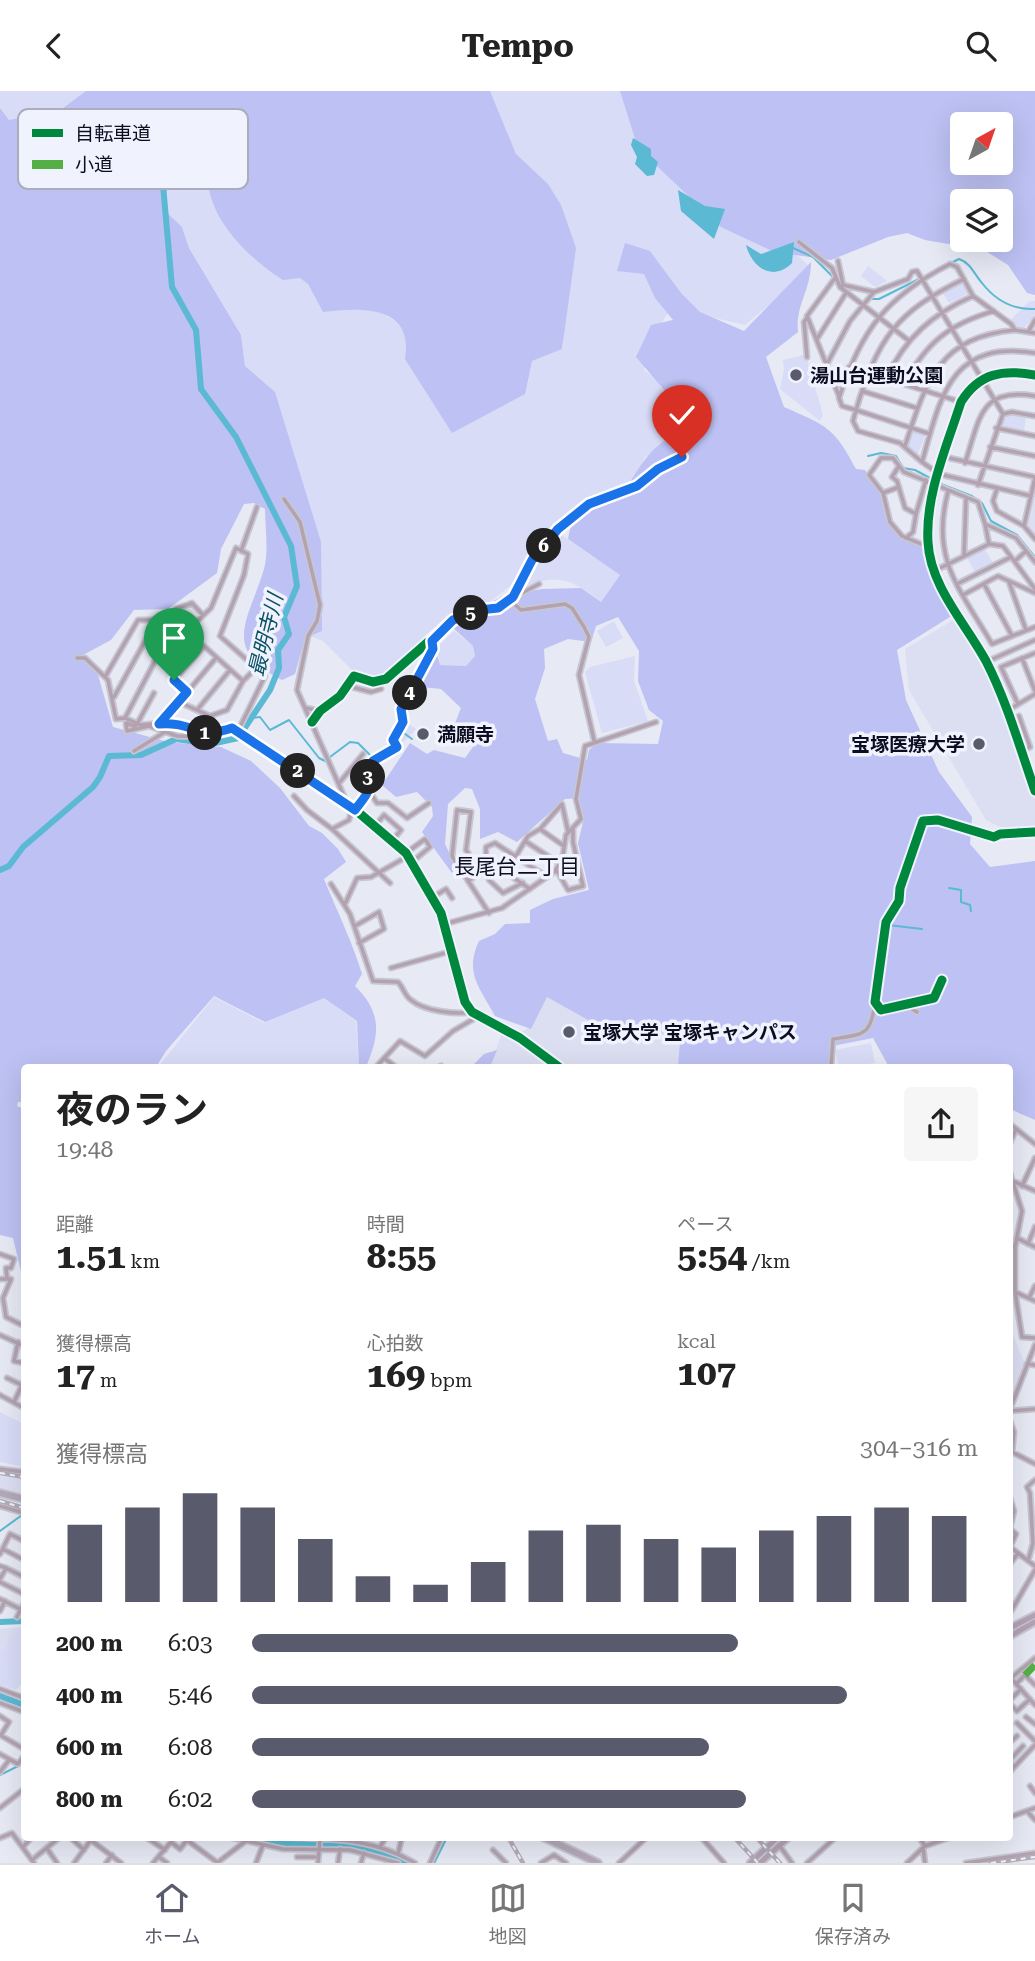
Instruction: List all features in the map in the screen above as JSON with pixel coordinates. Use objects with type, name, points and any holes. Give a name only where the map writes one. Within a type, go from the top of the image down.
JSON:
[{"type":"highway","points":[[0,1493],[21,1498]]},
{"type":"highway","points":[[551,1841],[598,1863]]},
{"type":"main road","points":[[1013,1628],[1034,1618]]},
{"type":"main road","points":[[1013,1634],[1034,1618]]},
{"type":"main road","points":[[750,1863],[776,1841]]},
{"type":"main road","points":[[761,1863],[776,1841]]},
{"type":"street","points":[[799,242],[832,268],[834,278],[846,293],[908,340]]},
{"type":"street","points":[[838,261],[843,285],[874,292]]},
{"type":"street","points":[[839,398],[862,339],[878,317],[894,299],[922,278],[950,264],[957,267],[973,296],[1014,330]]},
{"type":"street","points":[[827,364],[839,338],[874,292],[908,279],[914,271],[922,278],[1003,414]]},
{"type":"street","points":[[807,357],[804,322],[816,300],[834,278]]},
{"type":"street","points":[[964,279],[910,310],[893,328],[867,374],[853,421],[858,431],[905,446],[939,474],[1031,496]]},
{"type":"street","points":[[817,339],[846,293]]},
{"type":"street","points":[[886,379],[908,340],[924,324],[973,296]]},
{"type":"street","points":[[904,384],[930,345],[967,319],[994,311]]},
{"type":"street","points":[[808,317],[842,406],[930,434]]},
{"type":"street","points":[[1028,332],[1035,320]]},
{"type":"street","points":[[905,446],[923,390],[935,369],[961,345],[991,332],[1014,330],[1035,333]]},
{"type":"street","points":[[922,462],[941,396],[953,378],[972,361],[993,352],[1014,350],[1035,353]]},
{"type":"street","points":[[849,367],[961,402]]},
{"type":"street","points":[[1035,375],[1008,372],[983,379],[961,402],[930,507],[928,543],[934,571],[986,662],[1007,711],[1035,791]]},
{"type":"street","points":[[862,391],[917,408]]},
{"type":"street","points":[[965,463],[984,406],[994,398],[1017,393],[1035,396]]},
{"type":"street","points":[[1003,414],[1012,412],[1035,416]]},
{"type":"street","points":[[978,485],[1003,414]]},
{"type":"street","points":[[996,428],[1035,436]]},
{"type":"street","points":[[990,447],[1035,456]]},
{"type":"street","points":[[928,543],[921,544],[906,538],[890,522],[883,493],[869,475],[878,461],[886,456],[893,458],[904,472],[978,502],[989,544]]},
{"type":"street","points":[[312,722],[354,676],[373,682],[386,679],[453,620],[479,610],[498,608],[513,597],[532,560],[558,529],[589,504],[637,486],[658,469],[682,457]]},
{"type":"street","points":[[945,457],[1035,477],[1024,526]]},
{"type":"street","points":[[899,466],[892,477],[899,487],[905,508],[916,514]]},
{"type":"street","points":[[906,538],[913,532],[926,480]]},
{"type":"street","points":[[883,493],[899,487]]},
{"type":"street","points":[[997,489],[993,501],[997,510],[1024,526],[1035,539]]},
{"type":"street","points":[[948,491],[943,513],[946,564],[992,644],[1011,634],[1035,627]]},
{"type":"street","points":[[284,499],[300,522],[320,605],[317,621],[308,636],[308,646],[297,685],[352,807]]},
{"type":"street","points":[[964,556],[966,499]]},
{"type":"street","points":[[241,551],[257,507]]},
{"type":"street","points":[[985,524],[1016,538],[1035,562]]},
{"type":"street","points":[[934,571],[989,544],[1003,546],[1035,591]]},
{"type":"street","points":[[125,718],[155,661],[211,608],[236,548],[248,554],[244,575],[220,636],[265,676],[238,731]]},
{"type":"street","points":[[956,584],[1026,551]]},
{"type":"street","points":[[988,568],[994,578]]},
{"type":"street","points":[[963,595],[998,576],[1035,591]]},
{"type":"street","points":[[1009,581],[1026,630]]},
{"type":"street","points":[[539,584],[520,594],[513,603],[521,610],[565,604],[572,608],[584,627],[589,637],[579,675],[594,741]]},
{"type":"street","points":[[984,584],[1011,634]]},
{"type":"street","points":[[113,699],[148,636],[164,620],[176,609],[192,603],[203,615]]},
{"type":"street","points":[[104,677],[138,620],[164,620]]},
{"type":"street","points":[[986,662],[1035,640]]},
{"type":"street","points":[[332,829],[349,820],[352,807],[369,791],[371,783],[367,772],[373,761],[397,747],[393,740],[403,722],[401,709],[433,649],[432,641]]},
{"type":"street","points":[[187,692],[174,680],[204,646],[243,681]]},
{"type":"street","points":[[1001,667],[1035,653]]},
{"type":"street","points":[[996,657],[1017,706]]},
{"type":"street","points":[[1007,711],[1035,693],[1021,657]]},
{"type":"street","points":[[77,658],[85,658],[104,677],[113,699],[116,719],[125,718],[137,724]]},
{"type":"street","points":[[159,724],[217,658]]},
{"type":"street","points":[[179,702],[210,716],[227,711],[243,681],[256,668]]},
{"type":"street","points":[[197,711],[230,670]]},
{"type":"street","points":[[348,685],[371,692],[381,689]]},
{"type":"street","points":[[137,724],[155,692]]},
{"type":"street","points":[[306,708],[320,711]]},
{"type":"street","points":[[1019,716],[1030,747],[1021,751]]},
{"type":"street","points":[[568,831],[581,819],[576,799],[585,746],[656,722]]},
{"type":"street","points":[[213,734],[177,723],[134,726],[126,723],[127,731],[149,726],[165,732],[209,737],[232,728],[352,807],[407,855],[433,897],[445,924],[465,1002],[472,1012],[520,1038],[555,1064]]},
{"type":"street","points":[[134,751],[165,732]]},
{"type":"street","points":[[339,783],[363,754]]},
{"type":"street","points":[[369,791],[377,803],[388,803],[396,813],[407,818],[429,803]]},
{"type":"street","points":[[294,796],[390,883]]},
{"type":"street","points":[[445,924],[489,913],[513,902],[556,869],[560,864],[568,831],[562,804],[540,829],[525,841],[516,856]]},
{"type":"street","points":[[468,881],[481,872],[466,850],[471,812],[457,810],[452,856],[468,881],[489,913]]},
{"type":"street","points":[[375,826],[384,815],[401,830],[392,841]]},
{"type":"street","points":[[831,1064],[833,1039],[866,1032],[871,1026],[886,922],[899,901],[900,888],[923,821],[938,820],[994,837],[1000,834],[1035,832]]},
{"type":"street","points":[[556,869],[568,890],[583,886],[573,842],[573,828]]},
{"type":"street","points":[[540,829],[564,846]]},
{"type":"street","points":[[345,904],[354,881],[379,872],[407,855],[425,839],[430,847],[412,862]]},
{"type":"street","points":[[525,841],[560,864]]},
{"type":"street","points":[[530,889],[492,863],[484,853],[485,847],[495,843],[547,877]]},
{"type":"street","points":[[492,863],[489,880],[503,893],[523,883]]},
{"type":"street","points":[[331,884],[345,904],[373,981],[398,982],[409,999],[420,1005],[446,1011],[472,1012]]},
{"type":"street","points":[[433,897],[446,889],[452,898]]},
{"type":"street","points":[[354,927],[379,912],[384,929],[359,943]]},
{"type":"street","points":[[391,968],[452,951]]},
{"type":"street","points":[[875,1002],[881,1010],[934,998],[941,989],[942,980]]},
{"type":"street","points":[[903,1004],[917,1012]]},
{"type":"street","points":[[379,1064],[400,1041],[425,1056],[453,1031],[478,1016]]},
{"type":"street","points":[[384,1058],[392,1064]]},
{"type":"street","points":[[1013,1126],[1035,1144]]},
{"type":"street","points":[[1013,1136],[1016,1129]]},
{"type":"street","points":[[1022,1185],[1035,1158]]},
{"type":"street","points":[[1013,1181],[1035,1191]]},
{"type":"street","points":[[1013,1181],[1022,1210],[1013,1270]]},
{"type":"street","points":[[1013,1199],[1018,1199]]},
{"type":"street","points":[[1028,1244],[1035,1227]]},
{"type":"street","points":[[1017,1238],[1035,1247]]},
{"type":"street","points":[[0,1254],[14,1259],[10,1268],[0,1267]]},
{"type":"street","points":[[6,1268],[7,1279]]},
{"type":"street","points":[[0,1279],[11,1279],[11,1284],[1,1298],[6,1317]]},
{"type":"street","points":[[1013,1285],[1022,1337],[1035,1338]]},
{"type":"street","points":[[1029,1298],[1035,1286]]},
{"type":"street","points":[[1015,1292],[1035,1301]]},
{"type":"street","points":[[0,1317],[21,1324]]},
{"type":"street","points":[[0,1335],[21,1344]]},
{"type":"street","points":[[18,1342],[14,1361],[21,1362]]},
{"type":"street","points":[[1013,1402],[1035,1345]]},
{"type":"street","points":[[1027,1364],[1035,1365]]},
{"type":"street","points":[[7,1378],[21,1384]]},
{"type":"street","points":[[14,1402],[21,1390]]},
{"type":"street","points":[[0,1395],[21,1406]]},
{"type":"street","points":[[1013,1410],[1035,1409]]},
{"type":"street","points":[[1013,1453],[1035,1464]]},
{"type":"street","points":[[0,1469],[21,1472]]},
{"type":"street","points":[[1028,1561],[1033,1543],[1030,1493],[1027,1487],[1035,1480]]},
{"type":"street","points":[[0,1506],[21,1512]]},
{"type":"street","points":[[0,1555],[10,1534],[21,1540]]},
{"type":"street","points":[[2,1549],[21,1558]]},
{"type":"street","points":[[1013,1549],[1035,1568],[1013,1608]]},
{"type":"street","points":[[1013,1560],[1018,1553]]},
{"type":"street","points":[[0,1566],[21,1576]]},
{"type":"street","points":[[6,1568],[0,1581],[21,1592]]},
{"type":"street","points":[[0,1599],[21,1609]]},
{"type":"street","points":[[0,1611],[5,1601]]},
{"type":"street","points":[[17,1617],[21,1612]]},
{"type":"street","points":[[1013,1676],[1035,1658]]},
{"type":"street","points":[[1016,1684],[1025,1675],[1035,1685]]},
{"type":"street","points":[[1013,1681],[1035,1705]]},
{"type":"street","points":[[0,1689],[21,1697]]},
{"type":"street","points":[[1013,1698],[1021,1689]]},
{"type":"street","points":[[1013,1706],[1017,1711],[1030,1699]]},
{"type":"street","points":[[0,1703],[21,1711]]},
{"type":"street","points":[[0,1717],[9,1722],[0,1735],[21,1747]]},
{"type":"street","points":[[1027,1717],[1035,1724]]},
{"type":"street","points":[[1014,1767],[1035,1743],[1017,1723]]},
{"type":"street","points":[[1013,1739],[1017,1736]]},
{"type":"street","points":[[1013,1758],[1023,1746]]},
{"type":"street","points":[[0,1754],[18,1764],[21,1760]]},
{"type":"street","points":[[0,1772],[9,1760]]},
{"type":"street","points":[[1030,1786],[1035,1793]]},
{"type":"street","points":[[0,1808],[21,1791]]},
{"type":"street","points":[[1013,1816],[1035,1808]]},
{"type":"street","points":[[1027,1811],[1035,1820]]},
{"type":"street","points":[[1,1836],[13,1831],[33,1862],[56,1841]]},
{"type":"street","points":[[23,1847],[28,1841]]},
{"type":"street","points":[[74,1841],[85,1850]]},
{"type":"street","points":[[74,1863],[91,1841]]},
{"type":"street","points":[[94,1841],[121,1863]]},
{"type":"street","points":[[152,1841],[165,1850]]},
{"type":"street","points":[[153,1863],[171,1842],[180,1849],[186,1841]]},
{"type":"street","points":[[188,1841],[217,1863],[248,1841]]},
{"type":"street","points":[[252,1841],[263,1845],[339,1849],[398,1863]]},
{"type":"street","points":[[318,1863],[320,1841]]},
{"type":"street","points":[[338,1841],[338,1863]]},
{"type":"street","points":[[363,1841],[415,1863]]},
{"type":"street","points":[[380,1847],[384,1841]]},
{"type":"street","points":[[398,1854],[401,1841]]},
{"type":"street","points":[[430,1863],[440,1841]]},
{"type":"street","points":[[619,1863],[643,1841]]},
{"type":"street","points":[[705,1841],[724,1863]]},
{"type":"street","points":[[778,1841],[792,1863]]},
{"type":"street","points":[[807,1863],[832,1841]]},
{"type":"street","points":[[921,1841],[925,1863]]},
{"type":"street","points":[[907,1863],[924,1847],[940,1841]]},
{"type":"street","points":[[256,1863],[263,1845]]},
{"type":"street","points":[[296,1863],[297,1848]]},
{"type":"street","points":[[48,1850],[57,1863]]},
{"type":"street","points":[[493,1850],[506,1863]]},
{"type":"street","points":[[361,1863],[364,1853]]},
{"type":"street","points":[[966,1863],[1035,1853]]},
{"type":"street","points":[[106,1863],[111,1855]]},
{"type":"street","points":[[541,1863],[552,1855],[564,1861]]},
{"type":"street","points":[[159,1857],[167,1863]]},
{"type":"street","points":[[297,1857],[315,1857]]},
{"type":"shaded area","points":[[0,91],[86,91],[63,108],[18,109],[18,118],[8,120],[0,108]]},
{"type":"shaded area","points":[[86,91],[490,91],[516,154],[548,184],[561,205],[576,248],[562,349],[532,361],[525,394],[452,433],[405,359],[406,341],[401,328],[393,319],[368,310],[323,312],[308,284],[300,278],[283,280],[246,251],[225,225],[217,212],[209,189],[248,189],[248,109],[58,109]]},
{"type":"shaded area","points":[[490,91],[621,91],[809,266],[796,282],[745,325],[702,315],[679,297],[656,331],[644,370],[677,395],[690,425],[645,457],[632,480],[587,498],[559,526],[509,587],[488,603],[444,623],[380,678],[358,676],[323,641],[311,636],[275,392],[245,366],[241,335],[189,248],[182,227],[163,209],[165,198],[168,189],[217,189],[308,284],[323,312],[372,311],[393,319],[408,339],[532,361],[563,348],[564,319],[548,184],[516,154]]},
{"type":"shaded area","points":[[620,91],[1035,91],[1035,295],[1027,293],[1008,265],[987,252],[1013,252],[1013,189],[950,189],[950,244],[925,240],[907,233],[888,237],[831,260],[774,252],[721,227],[638,148]]},
{"type":"shaded area","points":[[0,108],[9,120],[18,118],[18,189],[168,189],[163,209],[182,227],[189,248],[241,335],[245,366],[275,392],[321,542],[322,631],[305,638],[295,674],[282,680],[251,657],[245,645],[247,618],[264,569],[266,555],[265,509],[254,503],[244,504],[221,549],[217,573],[168,609],[134,610],[111,640],[83,655],[98,675],[113,727],[168,742],[221,747],[251,761],[280,788],[309,826],[322,833],[338,849],[346,862],[324,879],[362,974],[355,986],[370,1005],[376,1024],[374,1044],[367,1064],[359,1064],[357,1021],[324,998],[265,1022],[214,996],[158,1064],[21,1064],[21,1102],[18,1102],[17,1106],[21,1108],[21,1271],[13,1238],[0,1235]]},
{"type":"shaded area","points":[[633,138],[651,149],[651,156],[658,162],[654,175],[647,176],[635,164],[637,157],[631,145]]},
{"type":"shaded area","points":[[678,190],[705,206],[725,209],[714,239],[681,211]]},
{"type":"shaded area","points":[[794,242],[792,263],[785,269],[771,272],[758,266],[746,245],[761,254]]},
{"type":"shaded area","points":[[625,243],[650,251],[681,293],[700,312],[744,331],[811,262],[809,281],[799,314],[798,332],[766,357],[784,407],[828,429],[842,444],[856,469],[865,470],[881,491],[888,516],[901,536],[926,548],[936,582],[953,615],[897,650],[906,700],[939,772],[972,817],[970,844],[990,867],[1035,861],[1035,1120],[1013,1110],[1013,1064],[887,1064],[873,1038],[833,1046],[833,1064],[678,1064],[680,1042],[651,1027],[624,1040],[547,997],[531,1029],[495,1016],[479,988],[474,971],[473,962],[479,941],[495,934],[505,924],[530,923],[530,910],[553,899],[589,890],[578,843],[584,818],[579,798],[565,799],[517,842],[498,832],[480,839],[480,809],[472,789],[465,788],[448,804],[445,844],[456,867],[452,873],[422,832],[433,816],[432,807],[417,792],[396,797],[382,785],[410,743],[427,754],[434,750],[465,758],[473,747],[452,731],[461,708],[441,689],[422,687],[411,702],[406,720],[403,713],[436,651],[440,665],[466,666],[475,656],[473,646],[452,627],[502,596],[542,589],[581,588],[601,602],[620,575],[568,539],[575,517],[595,498],[627,487],[659,445],[688,428],[666,392],[636,357],[651,325],[673,320],[655,298],[644,274],[617,271]],"holes":[[[618,617],[639,651],[638,681],[649,710],[663,721],[658,744],[597,743],[589,750],[587,760],[563,753],[557,739],[548,741],[535,699],[545,668],[544,649],[568,639],[591,642],[596,626]]]},
{"type":"shaded area","points":[[868,266],[887,281],[875,287],[861,276]]},
{"type":"shaded area","points":[[962,278],[969,293],[949,303],[940,289]]},
{"type":"shaded area","points":[[1030,301],[1035,301],[1035,315],[1024,328],[1016,326],[1011,319]]},
{"type":"shaded area","name":"湯山台運動公園","points":[[803,355],[807,359],[823,415],[820,421],[780,389],[783,360]]},
{"type":"shaded area","points":[[1005,416],[1026,416],[1024,432],[999,426]]},
{"type":"shaded area","points":[[912,429],[926,434],[917,456],[906,447]]},
{"type":"shaded area","points":[[1035,491],[1035,536],[1027,526]]},
{"type":"shaded area","points":[[556,531],[620,575],[601,602],[566,581],[547,580],[524,587],[534,562]]},
{"type":"shaded area","points":[[984,548],[993,563],[975,572],[966,556]]},
{"type":"shaded area","name":"宝塚医療大学","points":[[955,619],[991,680],[1035,800],[1035,829],[1000,827],[986,820],[909,690],[905,649]]},
{"type":"shaded area","points":[[614,621],[623,638],[606,647],[597,631]]},
{"type":"shaded area","points":[[454,631],[473,646],[475,656],[466,666],[439,665],[438,646]]},
{"type":"shaded area","points":[[635,656],[634,681],[648,721],[602,733],[585,672],[590,667]]},
{"type":"shaded area","points":[[409,724],[416,729],[400,746],[394,740],[402,727]]},
{"type":"shaded area","name":"宝塚大学 宝塚キャンパス","points":[[544,994],[652,1026],[683,1042],[680,1064],[561,1064],[518,1033],[527,1029]]},
{"type":"shaded area","points":[[322,996],[356,1021],[359,1064],[160,1064],[214,997],[264,1023]]},
{"type":"shaded area","points":[[503,1031],[547,1061],[546,1064],[490,1064]]},
{"type":"shaded area","points":[[871,1043],[875,1063],[838,1064],[835,1050]]},
{"type":"shaded area","points":[[497,1050],[491,1064],[474,1064],[484,1054]]},
{"type":"shaded area","points":[[1013,1335],[1025,1364],[1013,1394]]},
{"type":"shaded area","points":[[0,1412],[21,1422],[21,1466],[0,1462]]},
{"type":"shaded area","points":[[0,1476],[21,1479],[21,1492],[0,1489]]},
{"type":"shaded area","points":[[21,1627],[21,1684],[16,1690],[0,1685],[0,1629]]},
{"type":"shaded area","points":[[21,1632],[21,1683],[16,1689],[0,1684],[0,1657],[12,1634]]},
{"type":"waterway","name":"最明寺川","points":[[0,870],[9,866],[23,847],[93,787],[109,756],[141,755],[176,739],[211,744],[238,738],[270,690],[279,668],[278,650],[289,634],[284,617],[297,586],[291,546],[236,437],[201,389],[196,330],[172,287],[163,189]]},
{"type":"waterway","points":[[793,248],[813,257],[833,277]]},
{"type":"waterway","points":[[868,292],[872,299],[879,299],[959,259],[969,266],[987,289],[999,299],[1019,308],[1035,309]]},
{"type":"waterway","points":[[841,286],[856,290]]},
{"type":"waterway","points":[[868,456],[881,453],[896,456],[903,468],[915,470],[972,496],[982,503],[991,521],[1017,535],[1035,557]]},
{"type":"waterway","points":[[392,748],[389,740],[401,721],[399,710],[404,700]]},
{"type":"waterway","points":[[251,718],[260,717],[270,730],[289,720],[319,758],[325,761]]},
{"type":"waterway","points":[[401,731],[412,739]]},
{"type":"waterway","points":[[330,757],[350,742],[358,743],[371,756],[381,755]]},
{"type":"waterway","points":[[949,888],[961,890],[961,902],[970,905],[971,911]]},
{"type":"waterway","points":[[888,925],[922,929]]},
{"type":"waterway","points":[[0,1531],[21,1516]]},
{"type":"waterway","points":[[0,1622],[21,1621]]},
{"type":"waterway","name":"最明寺川","points":[[0,1696],[21,1704]]},
{"type":"waterway","points":[[0,1775],[21,1764]]},
{"type":"waterway","name":"最明寺川","points":[[275,1841],[360,1847],[406,1863]]},
{"type":"waterway","points":[[432,1863],[443,1841]]},
{"type":"railway","points":[[0,1473],[21,1476]]},
{"type":"railway","points":[[0,1501],[21,1507]]},
{"type":"railway","points":[[510,1841],[523,1863]]},
{"type":"railway","points":[[738,1841],[758,1863]]},
{"type":"railway","points":[[760,1841],[780,1863]]},
{"type":"railway","points":[[991,1863],[1035,1857]]},
{"type":"marked path","points":[[1025,1675],[1035,1665]]},
{"type":"cycle path","points":[[1035,375],[993,375],[968,392],[961,402],[938,471],[928,524],[930,558],[935,574],[994,677],[1035,791]]},
{"type":"cycle path","points":[[312,722],[320,711],[340,696],[354,676],[373,682],[386,679],[453,620],[479,610],[498,608],[513,598],[532,560],[558,529],[589,504],[637,486],[658,469],[682,457]]},
{"type":"cycle path","points":[[159,724],[180,725],[211,732],[232,728],[352,807],[406,853],[441,913],[465,1002],[472,1012],[520,1038],[555,1064]]},
{"type":"cycle path","points":[[942,980],[934,998],[881,1010],[875,1002],[886,922],[899,901],[900,888],[923,821],[938,820],[994,837],[1000,834],[1035,832]]},
{"type":"place","name":"湯山台運動公園","points":[[796,375]]},
{"type":"place","name":"満願寺","points":[[423,734]]},
{"type":"place","name":"宝塚医療大学","points":[[979,744]]},
{"type":"place","name":"宝塚大学 宝塚キャンパス","points":[[569,1032]]},
{"type":"district","name":"長尾台二丁目","points":[[517,867]]},
{"type":"route","points":[[174,680],[187,692],[159,724],[177,723],[207,734],[232,728],[355,810],[371,786],[366,774],[373,761],[397,747],[393,740],[403,722],[401,709],[433,649],[432,641],[446,625],[479,610],[492,610],[505,604],[519,591],[532,560],[558,529],[589,504],[603,496],[637,486],[658,469],[682,457]]}]
